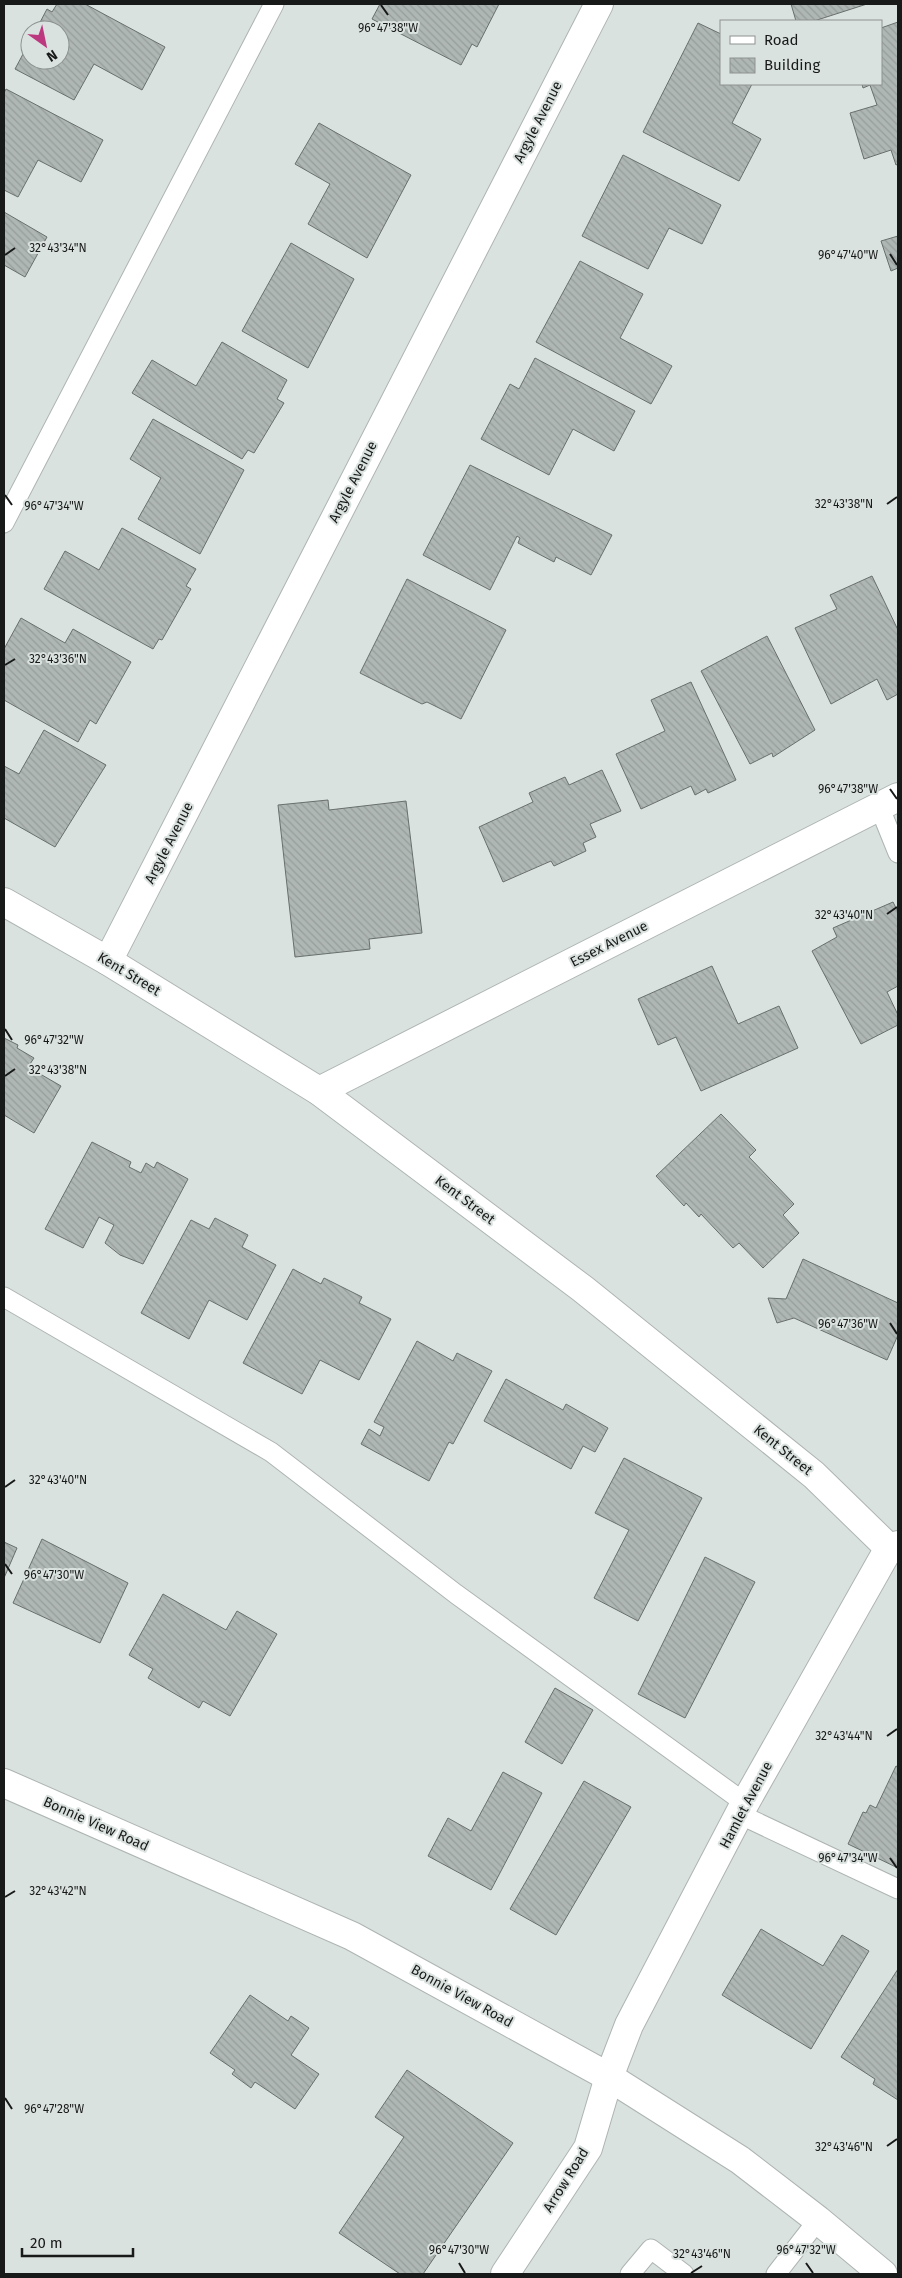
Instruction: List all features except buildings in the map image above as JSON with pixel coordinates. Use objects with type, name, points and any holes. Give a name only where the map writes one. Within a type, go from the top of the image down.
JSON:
[{"type":"street","name":"Argyle Avenue","points":[[108,961],[599,4]]},
{"type":"street","name":"Essex Avenue","points":[[319,1091],[889,801]]},
{"type":"street","name":"Kent Street","points":[[4,902],[108,961],[319,1091],[583,1289],[814,1476],[894,1546]]},
{"type":"street","name":"Hamlet Avenue","points":[[609,2077],[629,2025],[743,1809],[894,1546]]},
{"type":"street","name":"Bonnie View Road","points":[[4,1783],[352,1936],[609,2077],[740,2160],[818,2220],[869,2270]]},
{"type":"street","name":"Arrow Road","points":[[504,2274],[588,2148],[609,2077]]},
{"type":"lane","points":[[4,524],[274,4]]},
{"type":"lane","points":[[889,801],[898,853]]},
{"type":"lane","points":[[4,1297],[270,1452],[743,1809],[898,1890]]},
{"type":"lane","points":[[776,2274],[818,2220]]},
{"type":"lane","points":[[630,2274],[651,2249],[684,2274]]}]
